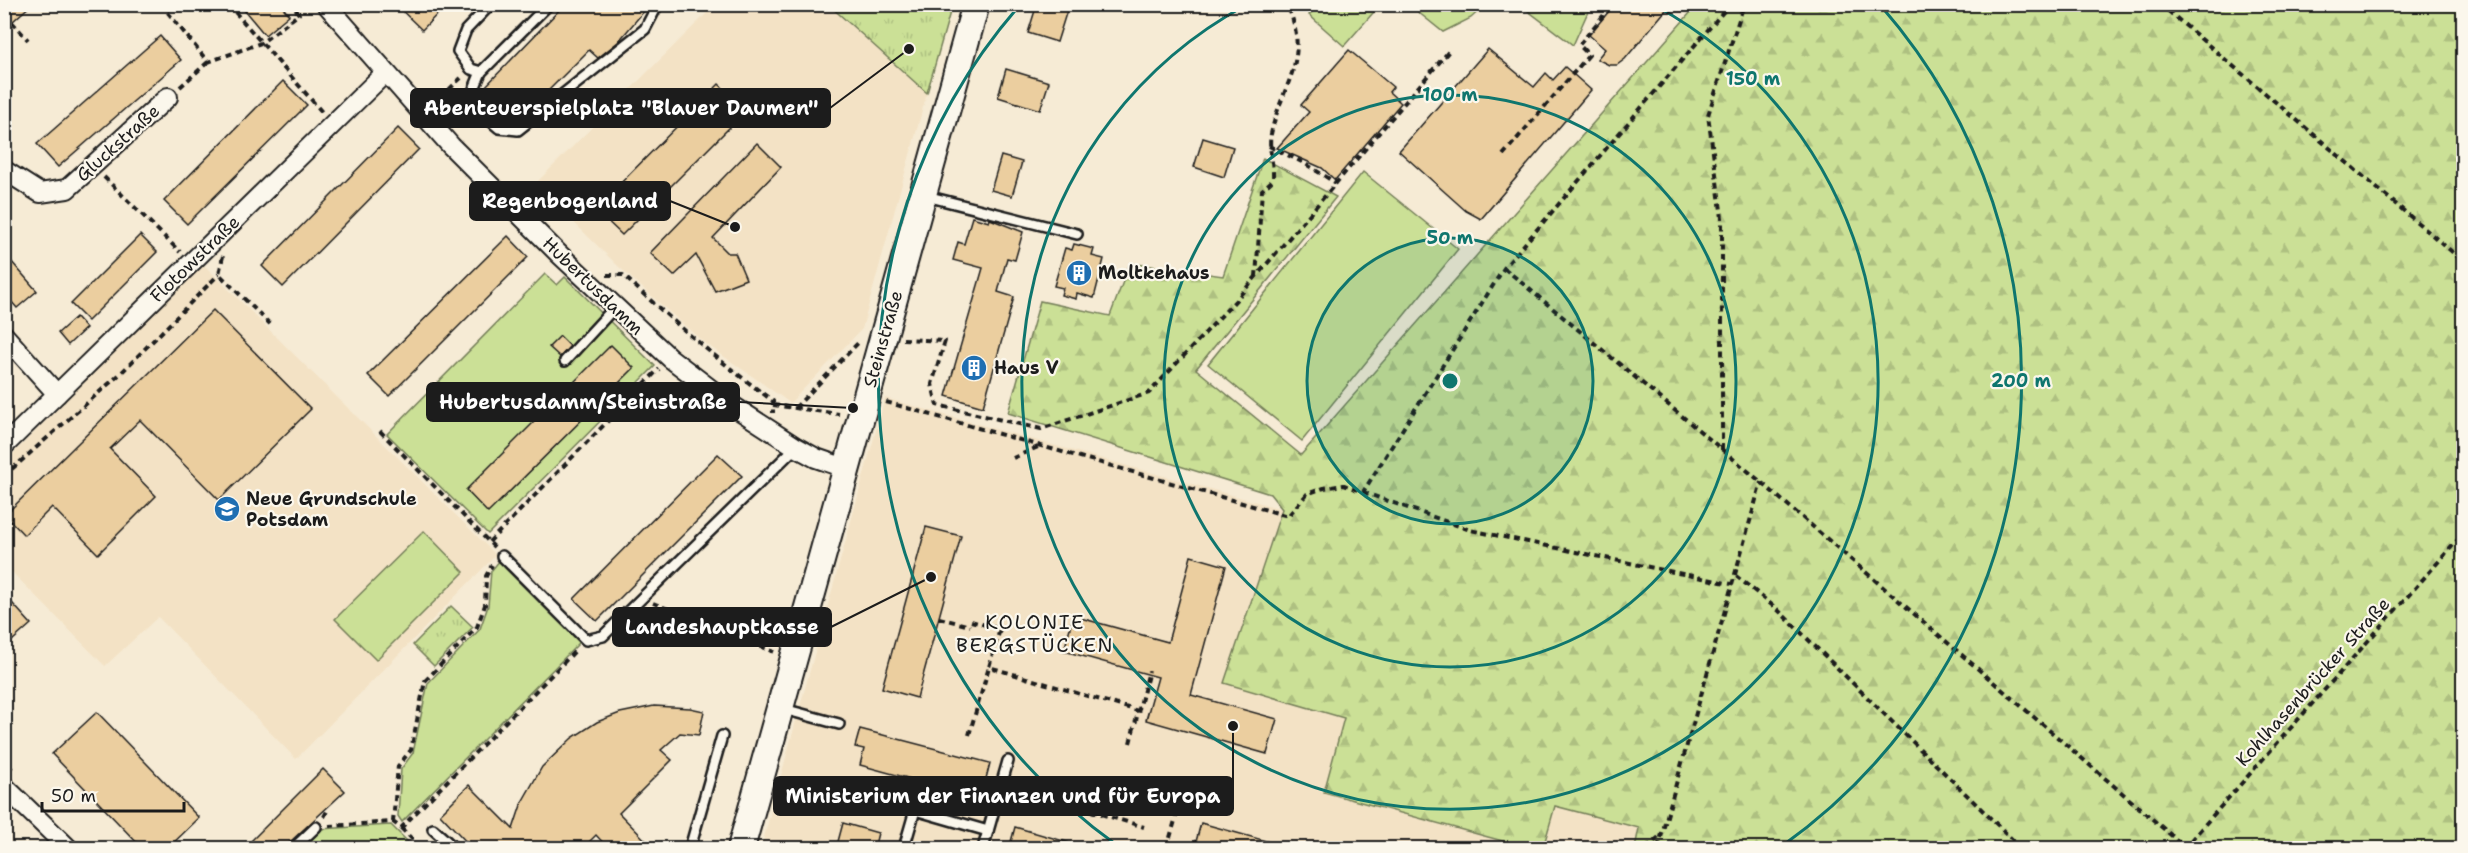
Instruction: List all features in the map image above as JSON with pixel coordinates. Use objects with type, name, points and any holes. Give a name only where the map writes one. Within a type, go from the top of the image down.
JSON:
[{"type":"street","name":"Hubertusdamm","points":[[326,4],[385,73],[428,109],[459,154],[615,308],[670,358],[730,404],[796,447],[816,458],[848,469]]},
{"type":"street","name":"Steinstraße","points":[[741,849],[780,708],[778,653],[848,469],[976,4]]},
{"type":"street","name":"Flotowstraße","points":[[4,446],[385,73]]},
{"type":"street","name":"Gluckstraße","points":[[4,170],[40,194],[67,189],[168,97]]},
{"type":"street","points":[[4,335],[57,394]]},
{"type":"street","points":[[4,786],[68,849]]},
{"type":"lane","points":[[481,72],[471,69],[458,51],[466,30],[491,4]]},
{"type":"lane","points":[[549,4],[481,72],[474,89],[478,110],[500,128],[518,130],[645,29],[658,4]]},
{"type":"lane","points":[[924,195],[1077,234]]},
{"type":"lane","points":[[565,361],[615,308]]},
{"type":"lane","points":[[502,556],[586,640],[603,636],[796,447]]},
{"type":"lane","points":[[780,708],[839,724]]},
{"type":"lane","points":[[690,849],[722,736]]},
{"type":"lane","points":[[983,849],[1008,761]]},
{"type":"lane","points":[[904,849],[915,810],[988,831]]},
{"type":"lane","points":[[294,849],[316,827]]},
{"type":"lane","points":[[434,829],[454,849]]},
{"type":"path","points":[[54,4],[60,12]]},
{"type":"path","points":[[161,4],[208,62]]},
{"type":"path","points":[[228,4],[333,124]]},
{"type":"path","points":[[168,97],[208,62],[261,43],[299,14],[292,4]]},
{"type":"path","points":[[1256,277],[1263,190],[1273,180],[1274,164],[1269,146],[1271,132],[1295,67],[1298,50],[1297,34],[1287,4]]},
{"type":"path","points":[[1503,155],[1544,103],[1589,55],[1579,45],[1612,4]]},
{"type":"path","points":[[1363,492],[1504,268],[1730,4]]},
{"type":"path","points":[[1722,450],[1722,218],[1708,115],[1744,4]]},
{"type":"path","points":[[2160,4],[2463,262]]},
{"type":"path","points":[[12,22],[28,40]]},
{"type":"path","points":[[897,339],[945,341],[932,384],[937,405],[1041,429],[1149,393],[1256,277],[1449,51]]},
{"type":"path","points":[[428,109],[471,69]]},
{"type":"path","points":[[427,95],[428,109]]},
{"type":"path","points":[[428,109],[442,112]]},
{"type":"path","points":[[1269,146],[1304,163],[1336,183]]},
{"type":"path","points":[[93,166],[191,263]]},
{"type":"path","points":[[4,476],[120,374],[219,274],[225,247],[216,238]]},
{"type":"path","points":[[1504,268],[1761,482],[2185,848]]},
{"type":"path","points":[[219,274],[271,325]]},
{"type":"path","points":[[601,275],[623,275],[667,317],[726,367],[773,400],[773,418]]},
{"type":"path","points":[[795,408],[866,334]]},
{"type":"path","points":[[380,432],[489,542],[670,358]]},
{"type":"path","points":[[882,401],[1288,516],[1307,494],[1324,488],[1344,485],[1470,530],[1731,584]]},
{"type":"path","points":[[773,405],[849,415]]},
{"type":"path","points":[[1013,458],[1039,447]]},
{"type":"path","points":[[1658,849],[1761,482]]},
{"type":"path","name":"Kohlhasenbrücker Straße","points":[[2185,848],[2463,533]]},
{"type":"path","points":[[393,822],[398,766],[411,750],[425,681],[477,627],[485,605],[488,569],[502,556]]},
{"type":"path","points":[[1736,576],[1777,609],[2021,849]]},
{"type":"path","points":[[642,598],[778,653]]},
{"type":"path","points":[[939,618],[1000,629],[969,735]]},
{"type":"path","points":[[401,828],[586,640]]},
{"type":"path","points":[[989,668],[1138,711]]},
{"type":"path","points":[[1130,743],[1149,671]]},
{"type":"path","points":[[823,783],[915,810]]},
{"type":"path","points":[[1167,849],[1181,800]]},
{"type":"path","points":[[1091,811],[1144,826]]},
{"type":"path","points":[[316,827],[393,822],[421,849]]},
{"type":"path","points":[[1646,849],[1658,839],[1663,828]]},
{"type":"shaded area","points":[[715,5],[829,5],[927,93],[862,329],[790,403],[702,341],[618,266],[535,184]]},
{"type":"shaded area","name":"Neue Grundschule Potsdam","points":[[202,263],[496,555],[296,759],[158,617],[105,666],[5,565],[4,463]]},
{"type":"shaded area","points":[[885,398],[1282,509],[1224,683],[1344,718],[1324,793],[1528,848],[761,848]]},
{"type":"shaded area","points":[[1555,806],[1639,828],[1635,848],[1543,848]]},
{"type":"green space","points":[[1419,4],[1485,5],[1471,18],[1443,32],[1418,12]]},
{"type":"green space","points":[[1698,4],[2463,5],[2463,848],[1635,848],[1639,828],[1555,806],[1543,848],[1528,848],[1324,792],[1344,718],[1224,683],[1282,509],[1270,494],[1008,413],[1040,301],[1110,316],[1130,263],[1223,276],[1263,158],[1336,197],[1196,369],[1301,455]]},
{"type":"green space","points":[[829,5],[952,5],[927,93]]},
{"type":"green space","points":[[1318,5],[1380,5],[1344,46],[1309,15]]},
{"type":"green space","points":[[1531,5],[1591,5],[1573,45],[1527,10]]},
{"type":"green space","points":[[1363,172],[1458,249],[1302,441],[1208,364]]},
{"type":"green space","points":[[545,274],[557,285],[565,277],[655,366],[488,534],[387,434]]},
{"type":"green space","points":[[424,531],[464,572],[376,660],[335,619]]},
{"type":"green space","points":[[500,560],[581,641],[402,822],[398,816],[401,769],[413,753],[428,683],[480,629],[488,606],[491,571]]},
{"type":"green space","points":[[451,606],[473,627],[434,666],[413,645]]},
{"type":"green space","points":[[391,825],[414,848],[313,848],[309,844],[319,829]]},
{"type":"building","points":[[4,4],[32,4],[4,29]]},
{"type":"building","points":[[239,4],[280,4],[289,15],[265,35]]},
{"type":"building","points":[[395,4],[447,4],[422,30]]},
{"type":"building","points":[[565,4],[650,4],[618,42],[598,58],[589,50],[518,121],[484,88]]},
{"type":"building","points":[[1037,4],[1069,4],[1057,42],[1028,33]]},
{"type":"building","points":[[1615,4],[1671,4],[1625,59],[1617,65],[1609,65],[1597,59],[1605,49],[1589,35]]},
{"type":"building","points":[[160,36],[181,60],[58,167],[37,144]]},
{"type":"building","points":[[1488,49],[1534,87],[1546,73],[1553,80],[1565,67],[1591,90],[1481,219],[1466,211],[1399,151]]},
{"type":"building","points":[[1349,50],[1393,87],[1389,92],[1401,103],[1335,180],[1322,168],[1277,148],[1309,112],[1301,105]]},
{"type":"building","points":[[1006,69],[1049,82],[1040,110],[998,97]]},
{"type":"building","points":[[283,81],[307,105],[187,224],[164,201]]},
{"type":"building","points":[[719,84],[746,111],[622,235],[595,209]]},
{"type":"building","points":[[398,128],[419,149],[283,287],[262,266]]},
{"type":"building","points":[[1203,138],[1233,147],[1224,177],[1194,167]]},
{"type":"building","points":[[757,143],[781,167],[713,238],[728,253],[735,253],[746,279],[715,291],[696,255],[674,276],[650,253]]},
{"type":"building","points":[[1001,156],[1022,162],[1012,196],[991,190]]},
{"type":"building","name":"Haus V","points":[[972,217],[989,222],[990,219],[1023,232],[1015,260],[1007,258],[998,292],[1014,297],[983,407],[946,396],[983,268],[953,260],[958,242],[964,244]]},
{"type":"building","points":[[140,235],[157,252],[88,321],[71,304]]},
{"type":"building","points":[[508,236],[528,257],[389,396],[368,375]]},
{"type":"building","name":"Moltkehaus","points":[[1074,244],[1094,249],[1092,256],[1104,259],[1094,298],[1077,293],[1076,299],[1061,295],[1063,288],[1054,286],[1065,248],[1072,250]]},
{"type":"building","points":[[4,253],[37,291],[17,308],[4,293]]},
{"type":"building","points":[[213,310],[311,409],[219,500],[140,420],[110,449],[156,496],[98,554],[52,507],[24,535],[5,515]]},
{"type":"building","points":[[76,317],[86,328],[68,345],[58,333]]},
{"type":"building","points":[[560,336],[570,346],[560,357],[549,347]]},
{"type":"building","points":[[611,345],[634,368],[488,513],[466,490]]},
{"type":"building","points":[[718,454],[742,476],[597,621],[574,599]]},
{"type":"building","points":[[926,527],[961,536],[917,698],[882,688]]},
{"type":"building","points":[[1191,556],[1226,566],[1191,695],[1277,719],[1267,754],[1146,720],[1158,677],[1064,651],[1073,616],[1168,642]]},
{"type":"building","points":[[4,594],[31,624],[4,648]]},
{"type":"building","points":[[654,706],[704,711],[699,735],[680,733],[661,750],[672,760],[619,813],[654,849],[609,849],[596,835],[582,849],[473,849],[440,814],[469,785],[513,829],[522,802],[542,767],[572,738],[597,722],[620,713]]},
{"type":"building","points":[[97,712],[199,818],[167,849],[143,849],[52,754]]},
{"type":"building","points":[[860,729],[990,763],[981,798],[860,765],[864,749],[855,747]]},
{"type":"building","points":[[323,769],[345,791],[289,843],[287,849],[243,849]]},
{"type":"building","points":[[843,823],[878,833],[874,849],[836,849]]},
{"type":"building","points":[[1201,823],[1277,844],[1277,849],[1194,849]]},
{"type":"building","points":[[1015,827],[1074,844],[1074,849],[1009,849]]},
{"type":"place","name":"Abenteuerspielplatz \"Blauer Daumen\"","points":[[909,49]]},
{"type":"place","name":"Regenbogenland","points":[[735,227]]},
{"type":"place","name":"Moltkehaus","points":[[1079,273]]},
{"type":"place","name":"Haus V","points":[[974,368]]},
{"type":"place","name":"Hubertusdamm/Steinstraße","points":[[853,408]]},
{"type":"place","name":"Neue Grundschule Potsdam","points":[[227,509]]},
{"type":"place","name":"Landeshauptkasse","points":[[931,577]]},
{"type":"place","name":"Ministerium der Finanzen und für Europa","points":[[1233,726]]},
{"type":"district","name":"KOLONIE BERGSTÜCKEN","points":[[1035,634]]}]
